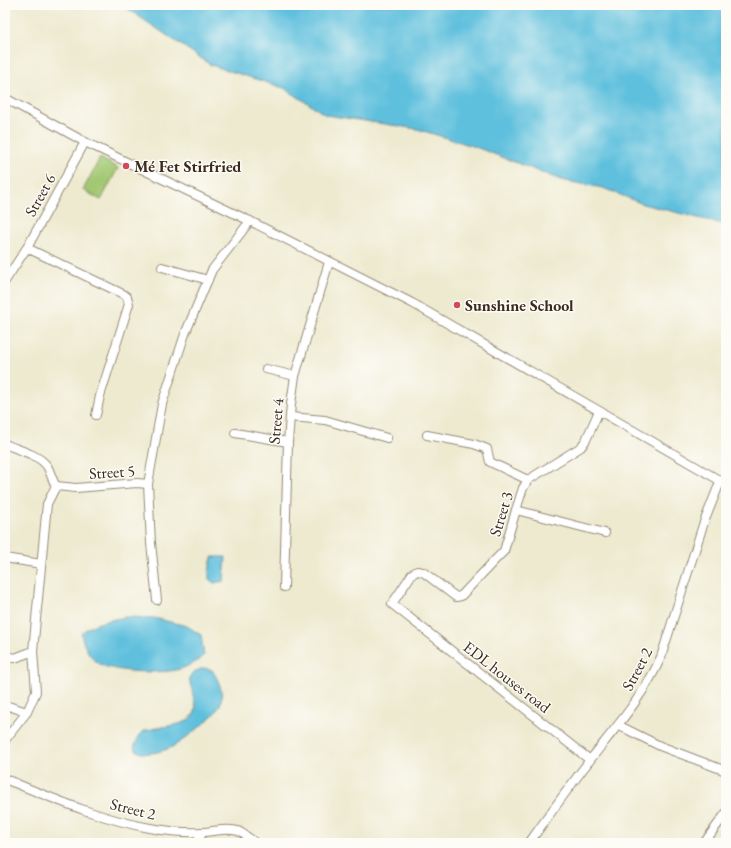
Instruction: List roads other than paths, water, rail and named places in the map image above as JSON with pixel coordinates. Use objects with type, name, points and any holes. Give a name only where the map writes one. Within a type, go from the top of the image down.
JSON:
[{"type":"street","points":[[5,98],[85,142],[250,221],[412,304],[723,483]]},
{"type":"street","name":"Street 6","points":[[5,281],[27,248],[85,142]]},
{"type":"street","name":"Street 5","points":[[56,486],[76,488],[137,483],[148,484],[162,404],[185,334],[212,270],[250,221]]},
{"type":"street","points":[[27,248],[127,297],[129,304],[100,396],[96,414]]},
{"type":"street","name":"Street 4","points":[[284,587],[288,442],[295,376],[329,262]]},
{"type":"street","points":[[162,267],[208,280]]},
{"type":"street","points":[[266,370],[295,376]]},
{"type":"street","name":"Street 3","points":[[392,604],[412,574],[417,571],[423,572],[456,597],[461,596],[504,551],[523,488],[528,480],[581,447],[586,440],[599,411]]},
{"type":"street","points":[[290,417],[325,420],[387,438]]},
{"type":"street","points":[[235,433],[288,442]]},
{"type":"street","points":[[427,435],[474,444],[487,449],[490,462],[528,480]]},
{"type":"street","points":[[5,444],[37,458],[46,465],[52,481],[56,486],[47,504],[41,564],[33,651],[36,692],[27,712],[5,740]]},
{"type":"street","name":"Street 2","points":[[529,843],[590,760],[643,692],[653,675],[661,657],[703,525],[723,483]]},
{"type":"street","points":[[148,484],[151,543],[157,600]]},
{"type":"street","points":[[516,510],[605,533]]},
{"type":"street","points":[[5,558],[41,564]]},
{"type":"street","name":"EDL houses road","points":[[392,604],[590,760]]},
{"type":"street","points":[[5,656],[15,658],[33,651]]},
{"type":"street","points":[[5,705],[27,712]]},
{"type":"street","points":[[618,725],[660,746],[726,771]]},
{"type":"street","name":"Street 2","points":[[5,779],[67,804],[124,822],[150,828],[204,832],[228,829],[239,831],[256,843]]},
{"type":"street","points":[[704,843],[726,813]]},
{"type":"street","points":[[196,843],[204,832]]},
{"type":"water","points":[[122,5],[726,5],[726,225],[643,204],[603,188],[561,180],[473,146],[417,129],[326,115],[284,88],[211,65]]},
{"type":"water","points":[[212,557],[226,557],[224,581],[214,583],[209,579]]},
{"type":"water","points":[[126,617],[154,618],[187,626],[201,635],[204,656],[190,665],[180,669],[162,672],[137,672],[104,666],[97,662],[89,653],[81,633],[91,626],[108,620]]},
{"type":"water","points":[[204,668],[212,670],[220,687],[222,696],[217,710],[199,727],[174,746],[154,753],[141,753],[134,748],[138,738],[144,731],[178,724],[190,719],[196,708],[189,678],[193,672]]},
{"type":"place","name":"Mé Fet Stirfried","points":[[126,166]]},
{"type":"place","name":"Sunshine School","points":[[457,305]]}]
